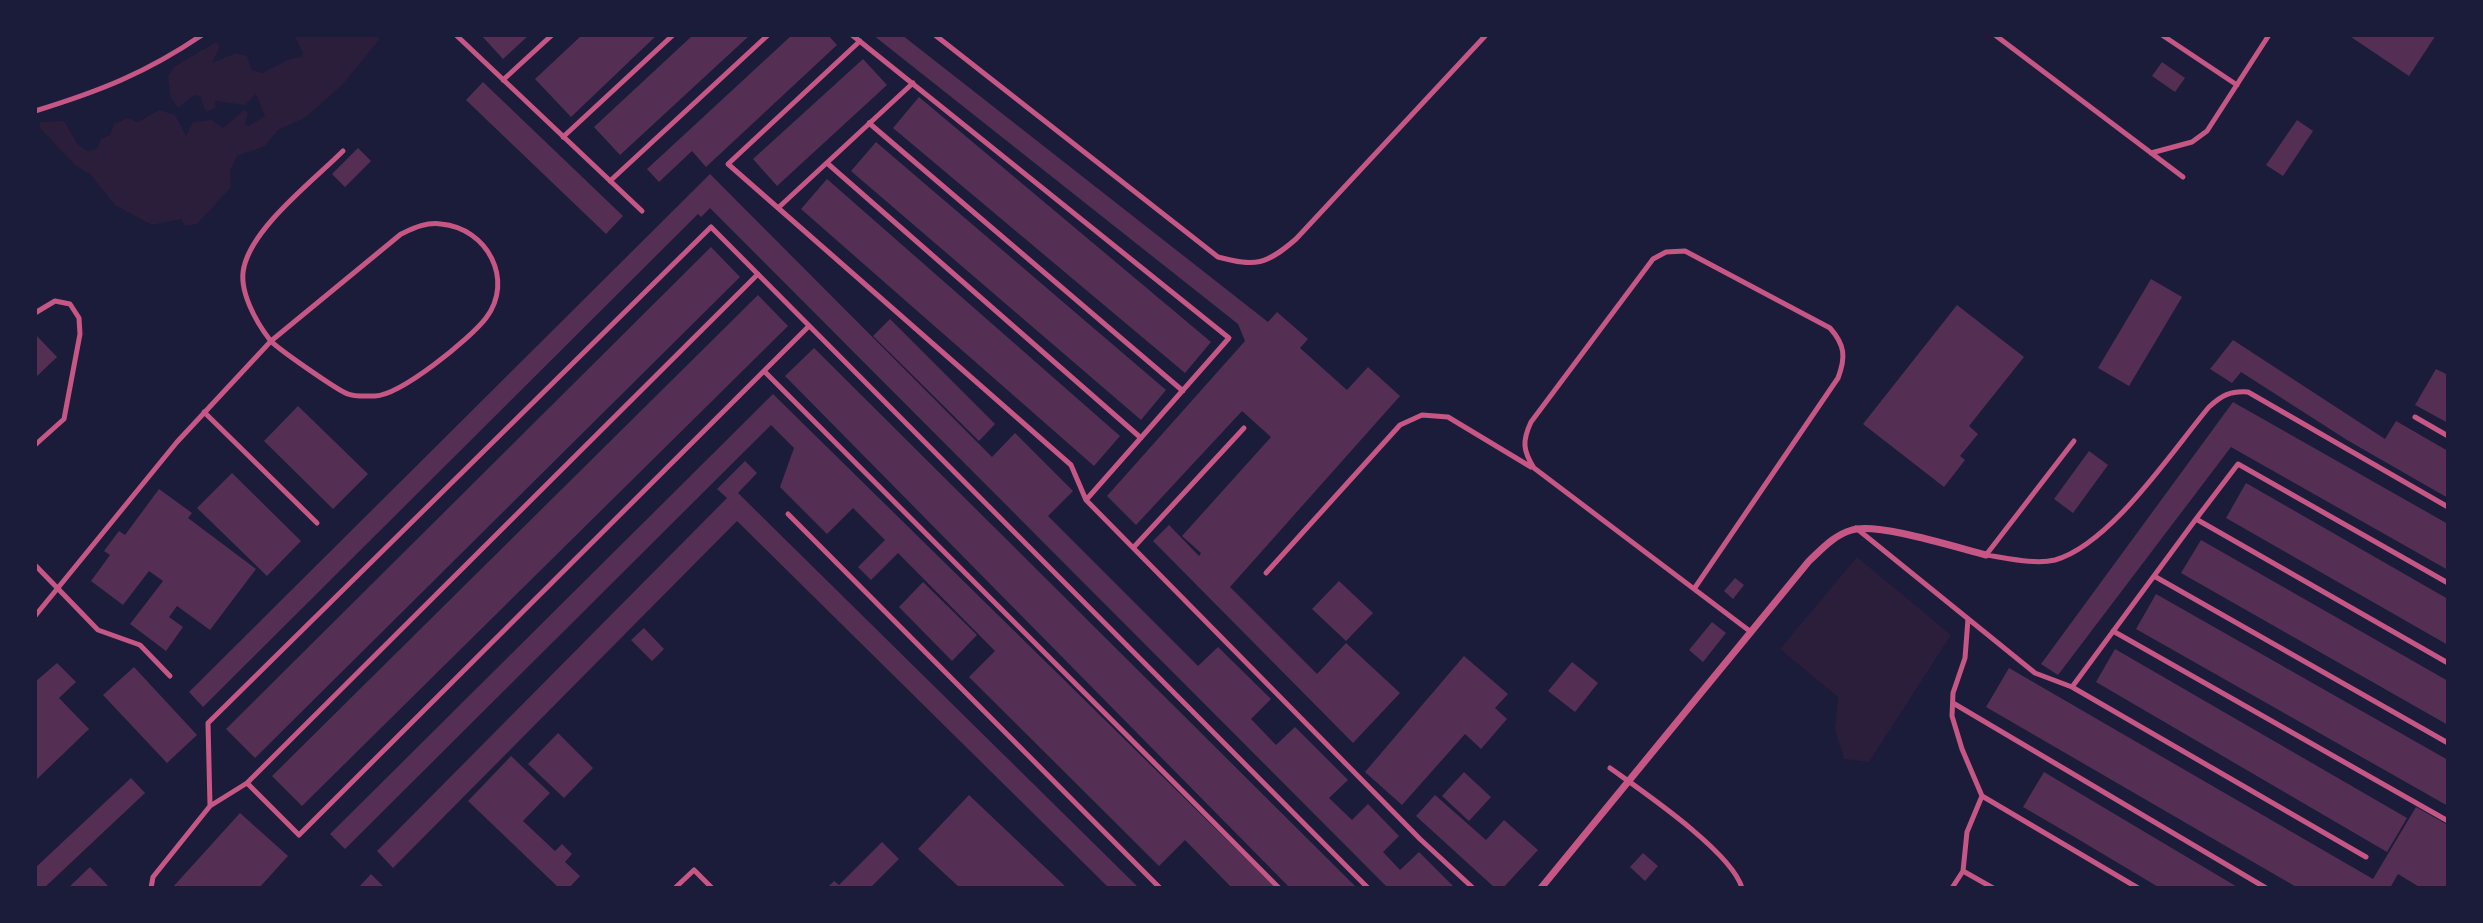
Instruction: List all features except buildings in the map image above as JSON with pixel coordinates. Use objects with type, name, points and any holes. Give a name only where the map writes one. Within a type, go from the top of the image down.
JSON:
[{"type":"street","points":[[1541,888],[1809,561],[1840,534],[1856,528],[1878,529],[1986,555]]},
{"type":"lane","points":[[35,111],[103,90],[160,63],[202,35]]},
{"type":"lane","points":[[456,35],[642,211]]},
{"type":"lane","points":[[503,80],[552,35]]},
{"type":"lane","points":[[563,137],[673,35]]},
{"type":"lane","points":[[610,181],[768,35]]},
{"type":"lane","points":[[852,35],[1229,338],[1086,500]]},
{"type":"lane","points":[[935,35],[1217,257],[1247,265],[1273,259],[1296,239],[1486,35]]},
{"type":"lane","points":[[1995,35],[2183,177]]},
{"type":"lane","points":[[2162,35],[2237,85]]},
{"type":"lane","points":[[2151,153],[2178,147],[2201,136],[2269,35]]},
{"type":"lane","points":[[860,41],[728,164],[1071,465],[1086,500],[1420,839],[1473,888]]},
{"type":"lane","points":[[778,208],[912,83]]},
{"type":"lane","points":[[869,123],[1183,391]]},
{"type":"lane","points":[[35,617],[204,412],[271,341],[401,234],[420,225],[442,224],[462,229],[481,242],[493,258],[498,279],[496,297],[488,315],[473,333],[403,385],[378,397],[347,394],[271,341],[243,290],[243,269],[249,252],[262,232],[343,151]]},
{"type":"lane","points":[[827,163],[1141,438]]},
{"type":"lane","points":[[209,806],[208,723],[711,227],[1368,888]]},
{"type":"lane","points":[[1534,468],[1524,454],[1524,437],[1531,422],[1653,259],[1666,252],[1685,251],[1705,260],[1830,328],[1841,340],[1845,360],[1838,378],[1694,589]]},
{"type":"lane","points":[[150,888],[153,877],[209,806],[247,783],[758,274]]},
{"type":"lane","points":[[35,313],[55,301],[70,304],[79,318],[80,334],[64,419],[35,445]]},
{"type":"lane","points":[[247,783],[299,835],[809,326]]},
{"type":"lane","points":[[764,370],[1279,888]]},
{"type":"lane","points":[[2074,441],[1986,555],[2019,560],[2054,560],[2086,545],[2117,519],[2209,407],[2222,395],[2233,391],[2248,392],[2448,507]]},
{"type":"lane","points":[[204,412],[317,523]]},
{"type":"lane","points":[[1266,573],[1400,425],[1422,415],[1448,417],[1534,468],[1751,632]]},
{"type":"lane","points":[[2415,417],[2448,436]]},
{"type":"lane","points":[[1133,548],[1244,428]]},
{"type":"lane","points":[[2072,687],[2238,464],[2448,583]]},
{"type":"lane","points":[[788,514],[1160,888]]},
{"type":"lane","points":[[2196,519],[2448,663]]},
{"type":"lane","points":[[1856,528],[2035,673],[2072,687],[2366,857]]},
{"type":"lane","points":[[35,565],[98,630],[140,645],[170,676]]},
{"type":"lane","points":[[2154,576],[2448,743]]},
{"type":"lane","points":[[1968,618],[1965,658],[1953,693],[1952,716],[1962,749],[1982,796],[2138,888]]},
{"type":"lane","points":[[2113,631],[2448,821]]},
{"type":"lane","points":[[1953,703],[2266,888]]},
{"type":"lane","points":[[1610,768],[1719,853],[1740,880],[1742,888]]},
{"type":"lane","points":[[1952,888],[1963,871],[1967,832],[1982,796]]},
{"type":"lane","points":[[675,888],[694,870],[712,888]]},
{"type":"lane","points":[[1963,871],[1993,888]]},
{"type":"shaded area","points":[[294,35],[376,35],[379,40],[342,85],[306,117],[278,130],[265,146],[237,156],[230,171],[231,187],[197,224],[185,226],[181,219],[152,225],[115,205],[91,175],[75,165],[40,128],[40,122],[64,121],[78,145],[88,151],[97,149],[101,139],[110,135],[114,124],[127,118],[138,122],[159,110],[175,115],[186,136],[193,122],[212,120],[223,128],[244,110],[248,113],[245,124],[249,126],[265,116],[256,94],[245,105],[215,101],[216,108],[206,112],[200,96],[194,95],[178,108],[171,98],[168,77],[174,67],[216,42],[220,46],[212,63],[236,53],[247,56],[252,70],[262,73],[290,59],[301,57],[303,53]]},
{"type":"shaded area","points":[[1857,557],[1951,635],[1869,762],[1844,759],[1835,729],[1838,697],[1780,649]]}]
